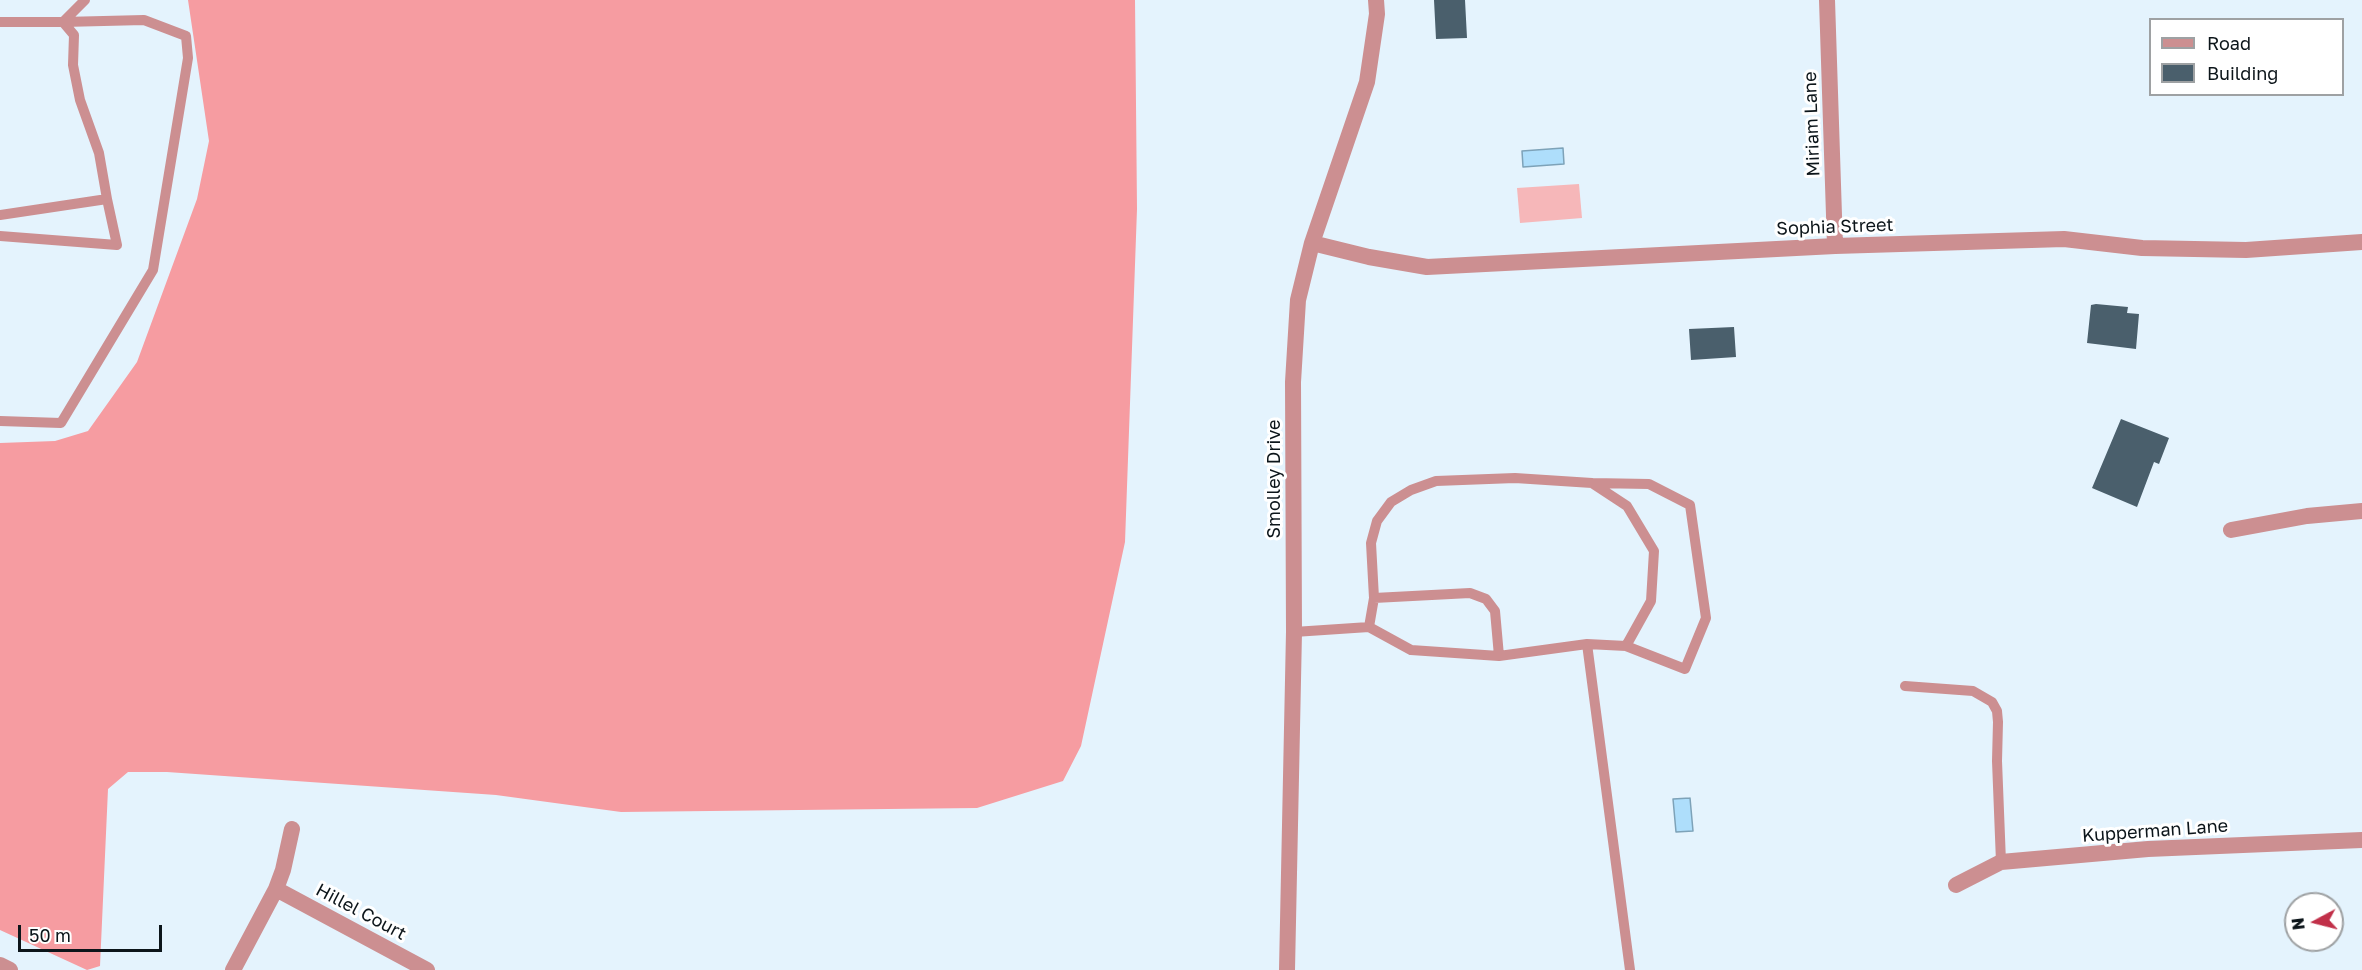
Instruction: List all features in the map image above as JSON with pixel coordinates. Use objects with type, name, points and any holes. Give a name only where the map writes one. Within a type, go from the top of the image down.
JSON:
[{"type":"street","name":"Smolley Drive","points":[[1287,970],[1294,632],[1293,382],[1298,300],[1312,243],[1367,82],[1377,14],[1376,0]]},
{"type":"street","name":"Miriam Lane","points":[[1827,0],[1835,246]]},
{"type":"street","name":"Sophia Street","points":[[1312,243],[1370,257],[1427,267],[1835,246],[2064,239],[2142,248],[2246,250],[2362,242]]},
{"type":"street","points":[[2231,530],[2307,516],[2362,510]]},
{"type":"street","points":[[233,970],[276,889],[283,870],[292,829]]},
{"type":"street","name":"Kupperman Lane","points":[[1956,885],[2001,862],[2148,849],[2362,840]]},
{"type":"street","name":"Hillel Court","points":[[276,889],[427,970]]},
{"type":"street","points":[[0,965],[10,970]]},
{"type":"lane","points":[[63,22],[85,0]]},
{"type":"lane","points":[[0,22],[144,20],[186,36],[188,58],[153,270],[61,423],[0,421]]},
{"type":"lane","points":[[0,236],[117,246],[106,199],[99,153],[80,100],[73,65],[74,34],[63,22]]},
{"type":"lane","points":[[0,215],[106,199]]},
{"type":"lane","points":[[1294,632],[1369,627],[1411,650],[1499,656],[1587,644],[1626,646],[1685,669],[1706,618],[1690,505],[1648,484],[1504,478],[1436,481],[1411,490],[1391,502],[1377,521],[1371,543],[1374,598],[1369,627]]},
{"type":"lane","points":[[1592,483],[1627,506],[1654,551],[1651,601],[1626,646]]},
{"type":"lane","points":[[1374,598],[1470,593],[1486,599],[1495,611],[1499,656]]},
{"type":"lane","points":[[1587,644],[1630,970]]},
{"type":"lane","points":[[1905,686],[1973,691],[1992,702],[1997,711],[2001,862]]},
{"type":"shaded area","points":[[188,0],[1135,0],[1137,209],[1125,542],[1081,746],[1063,781],[977,808],[621,812],[496,795],[167,772],[128,772],[108,789],[100,966],[87,970],[0,930],[0,443],[55,441],[88,431],[137,362],[197,199],[209,141]]},
{"type":"shaded area","points":[[1579,184],[1582,218],[1520,223],[1517,188]]},
{"type":"water","points":[[1563,148],[1564,164],[1523,167],[1522,151]]},
{"type":"water","points":[[1690,798],[1693,831],[1676,832],[1673,799]]},
{"type":"building","points":[[1434,0],[1465,0],[1467,38],[1436,39]]},
{"type":"building","points":[[2091,305],[2128,307],[2127,313],[2139,314],[2136,349],[2087,343]]},
{"type":"building","points":[[1734,327],[1736,357],[1691,360],[1689,329]]},
{"type":"building","points":[[2121,419],[2169,438],[2159,464],[2154,462],[2137,507],[2092,488]]}]
